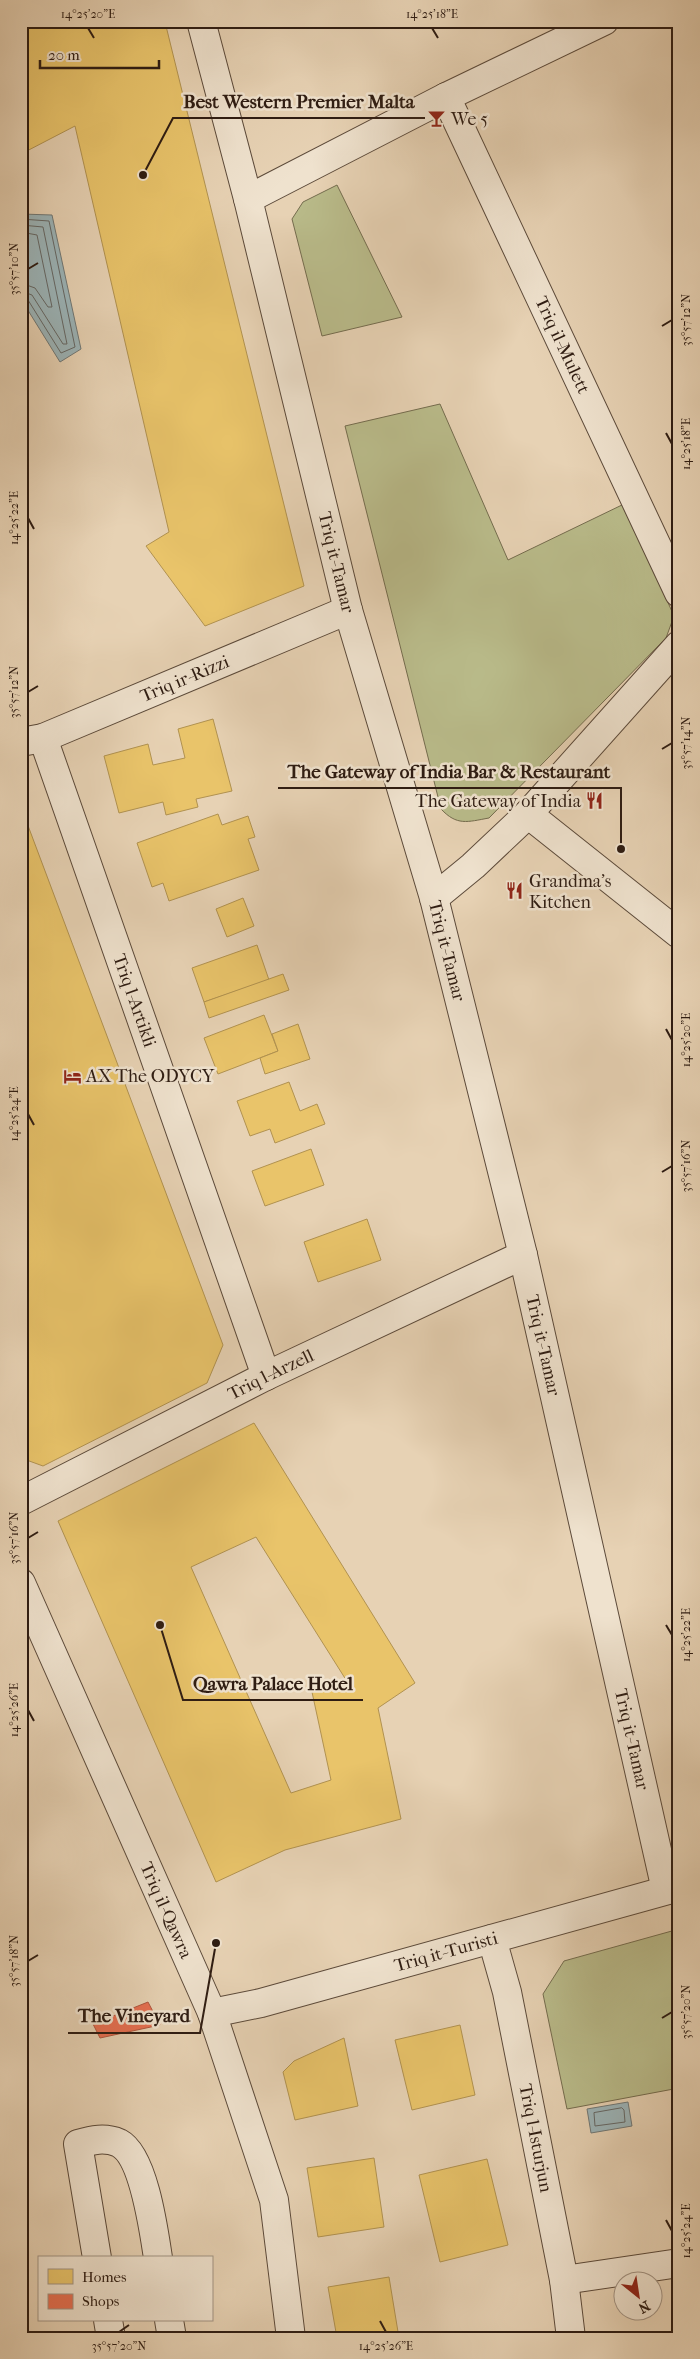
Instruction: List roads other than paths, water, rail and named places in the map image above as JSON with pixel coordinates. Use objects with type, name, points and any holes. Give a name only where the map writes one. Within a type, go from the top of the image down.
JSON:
[{"type":"street","name":"Triq it-Tamar","points":[[201,21],[248,199],[348,610],[434,898],[523,1255],[672,1888]]},
{"type":"street","points":[[248,199],[446,97],[604,21]]},
{"type":"street","name":"Triq il-Mulett","points":[[446,97],[679,594]]},
{"type":"street","name":"Triq ir-Rizzi","points":[[32,740],[348,610]]},
{"type":"street","points":[[434,898],[473,866],[528,814],[679,645]]},
{"type":"street","name":"Triq l-Artikli","points":[[32,740],[266,1376]]},
{"type":"street","points":[[528,814],[679,934]]},
{"type":"street","name":"Triq l-Arzell","points":[[21,1501],[266,1376],[523,1255]]},
{"type":"street","name":"Triq il-Qawra","points":[[21,1583],[212,2013],[274,2200],[291,2338]]},
{"type":"street","name":"Triq it-Turisti","points":[[212,2013],[261,2003],[672,1888]]},
{"type":"street","name":"Triq l-Isturjun","points":[[492,1939],[507,1992],[564,2280],[571,2338]]},
{"type":"street","points":[[97,2256],[78,2144],[98,2138],[120,2144],[134,2157],[150,2206],[158,2256]]},
{"type":"street","points":[[564,2280],[679,2263]]},
{"type":"street","points":[[108,2322],[111,2338]]},
{"type":"street","points":[[169,2322],[172,2338]]},
{"type":"water","points":[[21,214],[52,215],[81,349],[60,362],[21,299]]},
{"type":"water","points":[[628,2102],[632,2126],[591,2133],[587,2109]]},
{"type":"place","name":"We 5","points":[[437,119]]},
{"type":"place","name":"Best Western Premier Malta","points":[[143,175]]},
{"type":"place","name":"The Gateway of India","points":[[595,801]]},
{"type":"place","name":"The Gateway of India Bar & Restaurant","points":[[621,849]]},
{"type":"place","name":"Grandma's Kitchen","points":[[515,891]]},
{"type":"place","name":"AX The ODYCY","points":[[72,1076]]},
{"type":"place","name":"Qawra Palace Hotel","points":[[160,1625]]},
{"type":"place","name":"The Vineyard","points":[[216,1943]]}]
